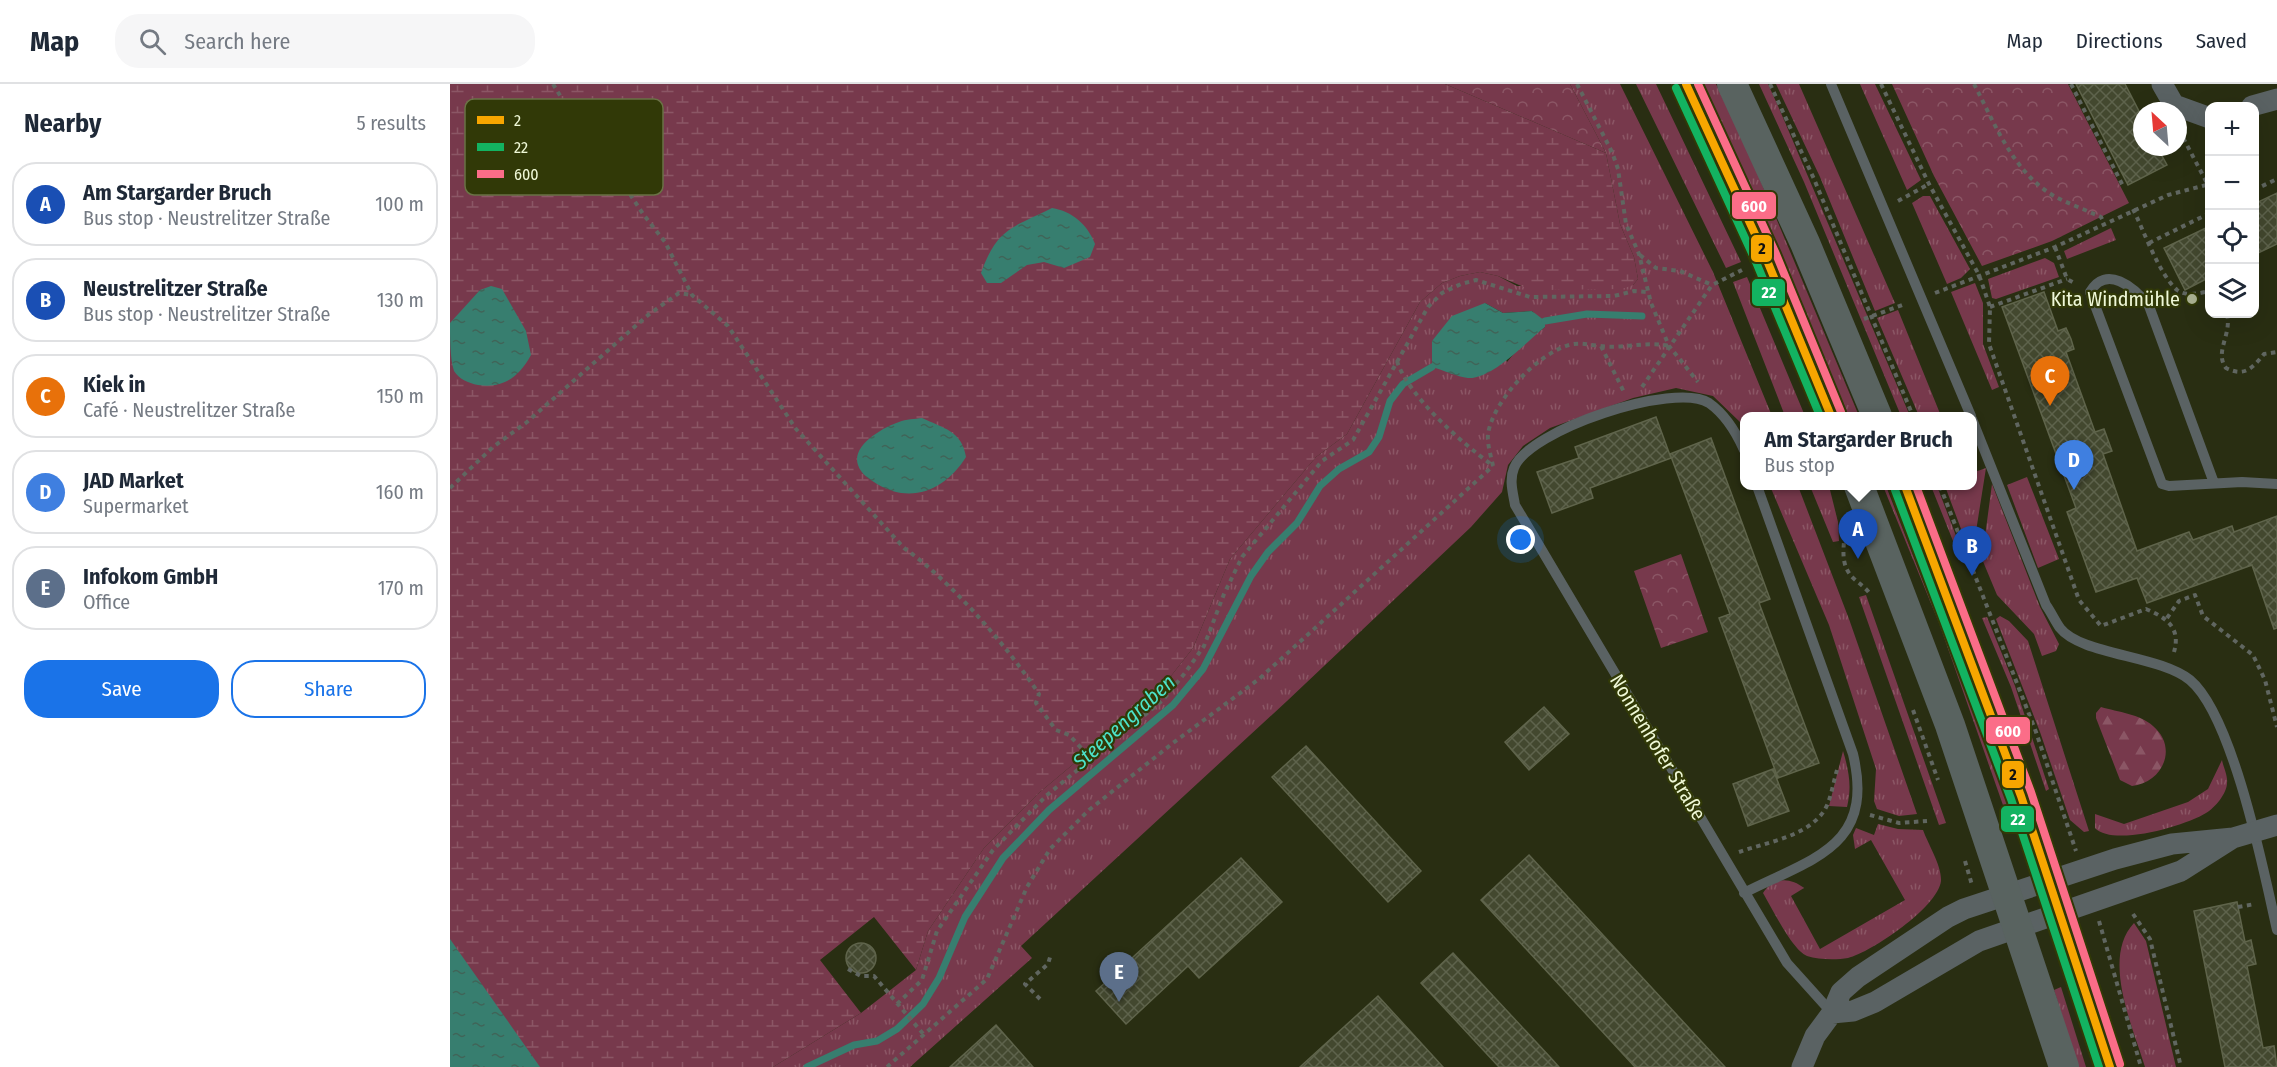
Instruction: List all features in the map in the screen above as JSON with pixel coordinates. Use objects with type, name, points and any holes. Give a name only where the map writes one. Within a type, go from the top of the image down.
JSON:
[{"type":"main road","points":[[1686,84],[1766,258],[1829,412]]},
{"type":"main road","points":[[1732,84],[1805,243],[1875,412]]},
{"type":"main road","points":[[1861,490],[1950,725],[2064,1067]]},
{"type":"main road","points":[[1907,490],[1991,711],[2110,1067]]},
{"type":"street","points":[[2162,84],[2170,102]]},
{"type":"street","points":[[2259,104],[2277,99]]},
{"type":"street","points":[[2187,116],[2205,118]]},
{"type":"street","points":[[1802,1067],[1815,1036],[1832,1013],[1841,992],[1858,977],[1948,917],[2049,880],[2172,844],[2243,835],[2277,825]]},
{"type":"street","points":[[1832,1013],[1853,1011],[1875,1002],[1965,948],[2181,871],[2243,835]]},
{"type":"lane","points":[[1831,84],[1969,412]]},
{"type":"lane","points":[[2214,483],[2149,306],[2142,297],[2118,279],[2105,277],[2096,282],[2090,292],[2158,479],[2162,484],[2169,486],[2214,483],[2277,484]]},
{"type":"lane","points":[[1635,404],[1676,396],[1707,402],[1733,426],[1740,441]]},
{"type":"lane","name":"Nonnenhofer Straße","points":[[1635,404],[1552,434],[1527,451],[1514,467],[1511,485],[1515,505],[1787,963],[1832,1013]]},
{"type":"lane","points":[[1977,433],[2046,605],[2061,630],[2089,645],[2169,668],[2189,680],[2206,696],[2218,719],[2243,835],[2277,930]]},
{"type":"lane","points":[[1744,893],[1824,852],[1850,828],[1859,795],[1858,774],[1848,740],[1758,490]]},
{"type":"path","points":[[553,84],[564,99]]},
{"type":"path","points":[[1577,84],[1612,152],[1618,169],[1626,224],[1639,254],[1647,292],[1669,346],[1700,385],[1707,402]]},
{"type":"path","points":[[1770,84],[1872,316],[1911,412]]},
{"type":"path","points":[[1881,84],[1929,184],[1979,275],[1990,307],[1989,344],[2079,600],[2101,626],[2146,609],[2167,618],[2174,627],[2176,644],[2169,668]]},
{"type":"path","points":[[1974,84],[2010,153],[2033,181],[2054,196],[2101,217],[2104,224]]},
{"type":"path","points":[[2071,84],[2123,186]]},
{"type":"path","points":[[2187,138],[2205,177]]},
{"type":"path","points":[[2259,188],[2277,179]]},
{"type":"path","points":[[1884,207],[1914,194],[1929,184]]},
{"type":"path","points":[[1872,316],[2055,247],[2133,209],[2168,195],[2205,186]]},
{"type":"path","points":[[632,195],[665,242],[692,295],[728,326],[796,429],[904,548],[921,560],[962,601],[1026,675],[1039,694],[1036,703],[1056,730],[1069,735],[1086,753],[1086,764]]},
{"type":"path","points":[[2133,209],[2149,243],[2177,290],[2185,294],[2205,292]]},
{"type":"path","points":[[2149,243],[2204,215]]},
{"type":"path","points":[[2055,247],[2067,279],[2090,292]]},
{"type":"path","points":[[1639,254],[1656,268],[1680,271],[1712,285]]},
{"type":"path","points":[[1635,404],[1638,393],[1712,285],[1749,267]]},
{"type":"path","points":[[1990,307],[2067,279]]},
{"type":"path","points":[[898,1005],[922,980],[937,931],[993,850],[1047,795],[1163,700],[1185,673],[1204,646],[1224,594],[1242,557],[1322,461],[1353,440],[1375,404],[1396,360],[1428,307],[1442,293],[1461,284],[1483,281],[1530,297],[1614,296],[1634,291],[1647,292]]},
{"type":"path","points":[[450,488],[493,447],[527,422],[648,315],[679,293],[692,295]]},
{"type":"path","points":[[2228,318],[2230,326],[2222,346],[2221,362],[2226,368],[2244,373],[2252,369],[2264,354],[2277,352]]},
{"type":"path","points":[[1493,466],[1488,435],[1503,399],[1540,360],[1555,350],[1587,343],[1601,346],[1657,343],[1669,346]]},
{"type":"path","points":[[1601,346],[1624,392],[1635,404]]},
{"type":"path","points":[[1396,360],[1400,371],[1421,399],[1475,452],[1493,466]]},
{"type":"path","points":[[887,1067],[925,1036],[987,979],[1027,887],[1050,849],[1081,818],[1173,743],[1259,679],[1493,466]]},
{"type":"path","points":[[1942,490],[2036,732],[2070,830]]},
{"type":"path","points":[[1842,555],[1850,574],[1865,586],[1876,604]]},
{"type":"path","points":[[2167,618],[2179,601],[2195,595],[2203,616],[2253,655],[2265,680],[2277,727]]},
{"type":"path","points":[[1911,704],[1938,782]]},
{"type":"path","points":[[1725,860],[1739,852],[1801,831],[1813,824],[1825,810],[1842,747],[1848,740]]},
{"type":"path","points":[[1899,823],[1927,821]]},
{"type":"path","points":[[1965,859],[1967,872]]},
{"type":"path","points":[[2238,907],[2249,905]]},
{"type":"path","points":[[2133,914],[2150,939],[2181,1067]]},
{"type":"path","points":[[2108,948],[2118,995],[2141,1067]]},
{"type":"path","points":[[1040,999],[1025,984],[1048,964],[1051,954]]},
{"type":"path","points":[[848,969],[861,976],[874,976],[925,1036]]},
{"type":"green space","points":[[450,84],[1445,84],[1606,153],[1620,224],[1634,257],[1638,279],[1633,285],[1622,289],[1531,290],[1498,276],[1480,272],[1442,283],[1420,302],[1347,434],[1316,457],[1230,559],[1193,648],[1156,695],[1040,792],[984,848],[928,931],[916,970],[874,917],[820,960],[861,1013],[773,1067],[450,1067]]},
{"type":"green space","points":[[1445,84],[1570,84],[1606,153]]},
{"type":"green space","points":[[1570,84],[1620,84],[1713,272],[1770,412],[1740,412],[1740,422],[1713,396],[1676,388],[1633,398],[1550,428],[1523,446],[1508,465],[1502,492],[1471,527],[1287,701],[1021,946],[1032,958],[910,1067],[773,1067],[861,1013],[916,970],[928,931],[984,848],[1040,792],[1156,695],[1193,648],[1230,559],[1316,457],[1347,434],[1420,302],[1442,283],[1480,272],[1498,276],[1517,286],[1633,285],[1638,279],[1634,257],[1620,224],[1606,153]],"holes":[[[1485,303],[1503,313],[1532,311],[1545,327],[1521,345],[1507,362]]]},
{"type":"green space","points":[[1636,84],[1656,84],[1741,262],[1726,268]]},
{"type":"green space","points":[[1703,84],[1716,84],[1753,163],[1857,412],[1845,412],[1742,167]]},
{"type":"green space","points":[[1759,84],[1768,84],[1908,412],[1899,412],[1804,182]]},
{"type":"green space","points":[[1776,84],[1799,84],[1895,303],[1875,311],[1820,177]]},
{"type":"green space","points":[[1860,84],[1875,84],[1921,180],[1907,190]]},
{"type":"green space","points":[[1892,84],[2068,84],[2129,203],[2052,241],[1982,266],[1934,176]]},
{"type":"green space","points":[[1923,196],[1930,196],[1970,269],[1961,278],[1947,284],[1912,203]]},
{"type":"green space","points":[[2111,228],[2116,240],[2067,259],[2064,251]]},
{"type":"green space","points":[[2045,258],[2054,263],[2059,277],[1996,299],[1992,298],[1988,279]]},
{"type":"green space","points":[[1747,277],[1803,412],[1783,412],[1733,282]]},
{"type":"green space","points":[[1975,283],[1983,303],[1983,344],[1999,387],[1992,390],[1951,292]]},
{"type":"green space","points":[[1898,310],[1939,412],[1917,412],[1877,318]]},
{"type":"green space","points":[[1986,468],[1974,544],[1967,545],[1946,490],[1977,490],[1977,471]]},
{"type":"green space","points":[[2027,477],[2059,559],[2038,568],[2007,485]]},
{"type":"green space","points":[[1992,484],[2040,607],[2059,644],[2056,651],[2042,656],[2034,634],[1997,595],[1982,559]]},
{"type":"green space","points":[[1772,490],[1800,490],[1849,619],[1917,814],[1899,816],[1877,809],[1874,801],[1876,769],[1829,625]]},
{"type":"green space","points":[[1812,490],[1830,490],[1838,522],[1839,541],[1833,542]]},
{"type":"green space","points":[[1885,490],[1888,490],[2010,805],[2004,808],[1939,623]]},
{"type":"green space","points":[[1933,490],[1939,490],[1961,549],[1957,551]]},
{"type":"green space","points":[[1681,554],[1708,632],[1661,648],[1634,571]]},
{"type":"green space","points":[[1866,595],[1946,823],[1939,825],[1859,597]]},
{"type":"green space","points":[[2000,616],[2009,621],[2028,641],[2089,831],[2084,832],[2070,820],[2040,732],[1996,619]]},
{"type":"green space","points":[[1987,617],[2015,686],[2049,789],[2046,791],[2011,687],[1982,618]]},
{"type":"green space","points":[[2101,707],[2142,719],[2161,735],[2166,754],[2164,763],[2152,778],[2132,786],[2120,780],[2096,718],[2096,713]]},
{"type":"green space","points":[[1843,751],[1849,779],[1847,807],[1829,806]]},
{"type":"green space","points":[[2222,760],[2227,777],[2225,791],[2220,800],[2206,813],[2182,824],[2132,835],[2117,836],[2095,828],[2095,814],[2124,824],[2188,802],[2208,789]]},
{"type":"green space","points":[[1878,824],[1898,829],[1923,830],[1941,875],[1937,892],[1917,915],[1902,927],[1859,954],[1848,958],[1833,959],[1807,956],[1795,946],[1763,893],[1772,884],[1782,880],[1799,884],[1804,888],[1791,896],[1820,949],[1905,900],[1871,840],[1855,849],[1853,835],[1856,828],[1874,835]]},
{"type":"green space","points":[[2134,923],[2146,941],[2176,1067],[2145,1067],[2128,1013],[2120,973],[2120,955],[2125,938]]},
{"type":"green space","points":[[2061,987],[2086,1067],[2078,1067],[2054,990]]},
{"type":"water","points":[[1052,208],[1066,212],[1084,225],[1095,244],[1090,257],[1064,268],[1044,262],[1027,265],[1001,283],[987,283],[981,273],[987,258],[1000,238],[1016,225]]},
{"type":"water","points":[[491,286],[502,289],[526,331],[531,355],[521,370],[509,380],[487,386],[464,380],[454,371],[450,323],[480,290]]},
{"type":"water","points":[[1485,303],[1503,313],[1532,311],[1545,321],[1545,327],[1498,366],[1478,377],[1468,378],[1432,367],[1432,341],[1452,316]]},
{"type":"water","points":[[922,418],[956,436],[964,448],[966,457],[949,478],[927,490],[903,493],[877,484],[863,474],[857,458],[859,451],[870,438],[899,422]]},
{"type":"water","points":[[450,939],[540,1067],[450,1067]]},
{"type":"building","points":[[2076,84],[2125,84],[2134,102],[2133,156],[2162,156],[2167,165],[2128,185]]},
{"type":"building","points":[[2277,193],[2277,244],[2259,253],[2259,210],[2259,202]]},
{"type":"building","points":[[2205,228],[2205,280],[2185,290],[2164,248]]},
{"type":"building","points":[[2044,292],[2058,331],[2066,328],[2071,339],[2074,349],[2066,352],[2095,432],[2104,429],[2112,451],[2103,454],[2137,551],[2189,532],[2193,540],[2232,526],[2234,532],[2277,516],[2277,628],[2274,629],[2252,565],[2147,603],[2137,578],[2096,592],[2067,512],[2076,508],[2002,307]]},
{"type":"building","points":[[1656,417],[1671,458],[1590,488],[1593,498],[1552,513],[1537,472],[1579,458],[1575,447]]},
{"type":"building","points":[[1711,438],[1770,599],[1759,603],[1819,763],[1778,778],[1719,618],[1730,614],[1670,454]]},
{"type":"building","points":[[1544,707],[1569,734],[1529,770],[1505,742]]},
{"type":"building","points":[[1306,746],[1421,871],[1388,902],[1272,777]]},
{"type":"building","points":[[1773,769],[1789,811],[1748,826],[1733,784]]},
{"type":"building","points":[[1529,855],[1725,1067],[1635,1067],[1481,900]]},
{"type":"building","points":[[1241,858],[1282,902],[1199,978],[1188,966],[1126,1024],[1096,991]]},
{"type":"building","points":[[2237,902],[2245,942],[2251,940],[2256,964],[2247,966],[2263,1048],[2274,1046],[2277,1067],[2225,1067],[2194,911]]},
{"type":"building","points":[[861,943],[872,947],[876,958],[872,969],[861,973],[850,969],[846,958],[850,947]]},
{"type":"building","points":[[1453,953],[1559,1067],[1499,1067],[1421,983]]},
{"type":"building","points":[[1378,996],[1443,1067],[1300,1067]]},
{"type":"building","points":[[996,1025],[1033,1067],[950,1067]]},
{"type":"waterway","name":"Steepengraben","points":[[1545,321],[1587,314],[1642,316]]},
{"type":"waterway","name":"Steepengraben","points":[[807,1067],[854,1045],[877,1041],[897,1029],[923,1004],[939,978],[965,917],[1003,858],[1049,810],[1173,705],[1203,669],[1251,576],[1268,552],[1297,523],[1320,486],[1339,469],[1369,452],[1379,437],[1390,401],[1403,384],[1432,367]]},
{"type":"transit line","name":"2","points":[[1686,84],[1766,258],[1829,412]]},
{"type":"transit line","name":"600","points":[[1698,84],[1776,254],[1841,412]]},
{"type":"transit line","name":"22","points":[[1676,88],[1756,262],[1818,412]]},
{"type":"transit line","name":"22","points":[[1895,490],[2011,799],[2099,1067]]},
{"type":"transit line","name":"2","points":[[1906,490],[2021,796],[2110,1067]]},
{"type":"transit line","name":"600","points":[[1918,490],[2031,792],[2120,1064]]},
{"type":"place","name":"Kita Windmühle","points":[[2192,299]]},
{"type":"place","name":"Kiek in","points":[[2050,406]]},
{"type":"place","name":"JAD Market","points":[[2074,490]]},
{"type":"place","name":"Am Stargarder Bruch","points":[[1858,559]]},
{"type":"place","name":"Neustrelitzer Straße","points":[[1972,576]]},
{"type":"place","name":"Infokom GmbH","points":[[1119,1002]]}]
